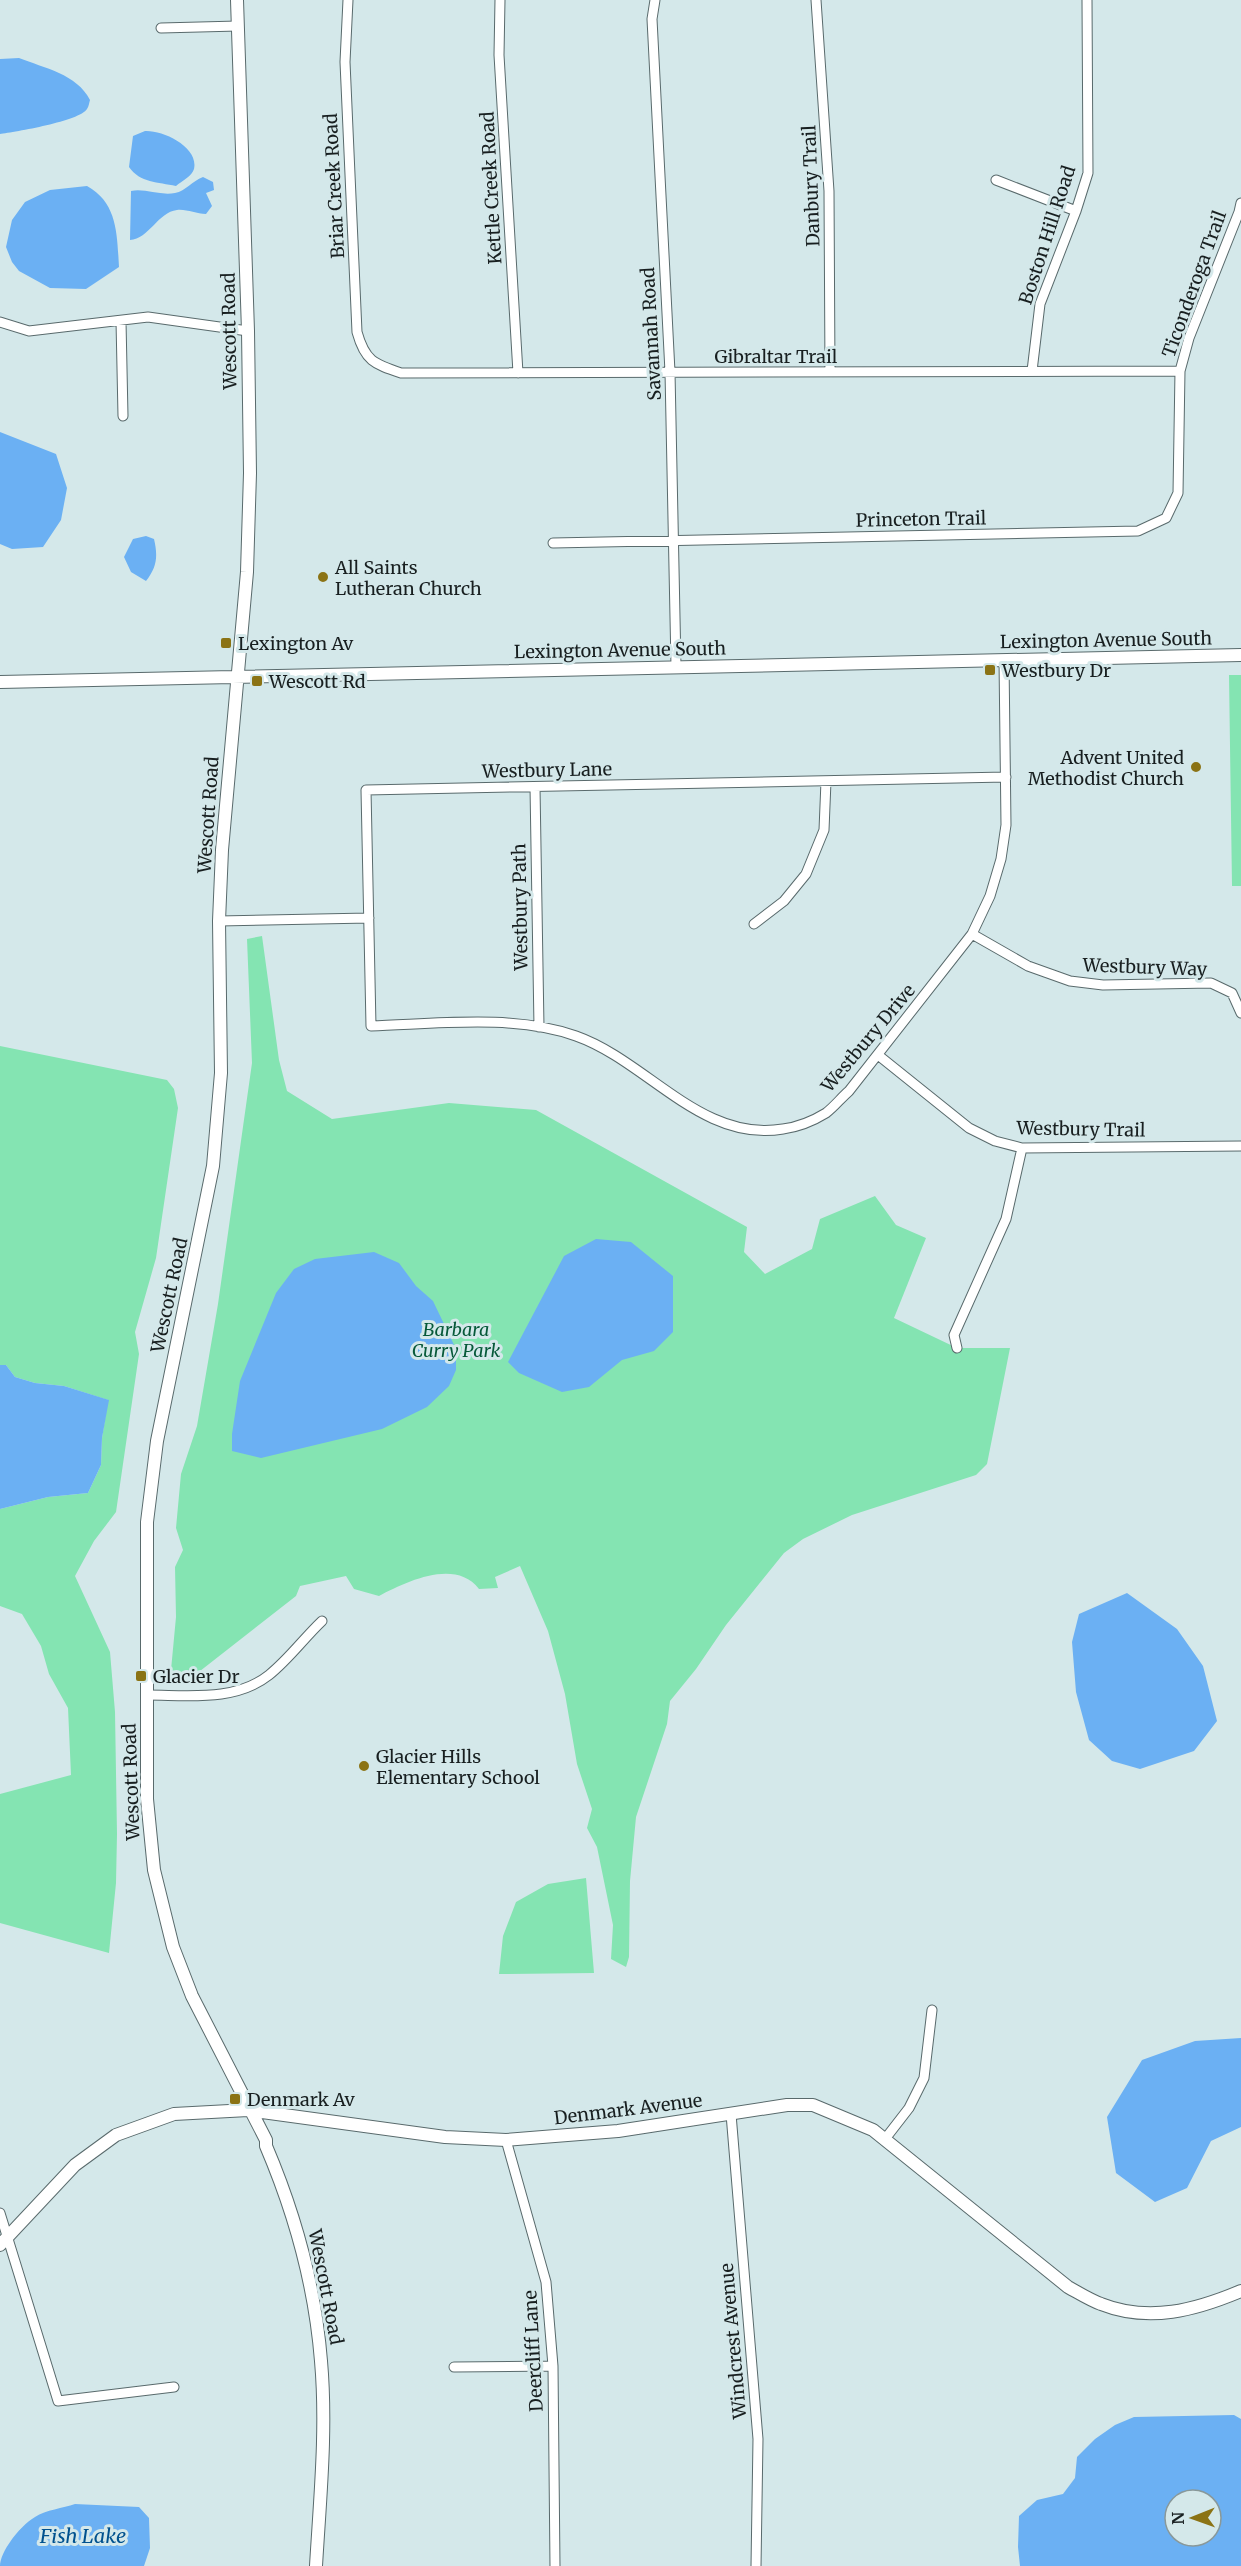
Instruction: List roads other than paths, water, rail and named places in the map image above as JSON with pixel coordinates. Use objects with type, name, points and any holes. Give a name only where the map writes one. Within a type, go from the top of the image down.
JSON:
[{"type":"street","name":"Wescott Road","points":[[237,0],[248,331],[249,518],[239,676],[222,850],[219,921],[221,1073],[213,1166],[157,1441],[147,1522],[147,1799],[157,1881],[173,1947],[192,1996],[248,2110],[266,2140],[287,2196],[304,2254],[321,2361],[323,2445],[316,2566]]},
{"type":"street","name":"Briar Creek Road","points":[[348,0],[345,62],[357,332],[362,350],[375,364]]},
{"type":"street","name":"Kettle Creek Road","points":[[500,0],[499,55],[518,373]]},
{"type":"street","name":"Savannah Road","points":[[655,0],[652,19],[670,372],[676,666]]},
{"type":"street","name":"Danbury Trail","points":[[816,0],[829,191],[830,372]]},
{"type":"street","name":"Boston Hill Road","points":[[1032,371],[1040,304],[1076,212],[1088,173],[1088,0]]},
{"type":"street","points":[[161,28],[238,26]]},
{"type":"street","points":[[996,180],[1076,212]]},
{"type":"street","name":"Ticonderoga Trail","points":[[1166,518],[1178,493],[1180,371],[1189,338],[1241,203]]},
{"type":"street","points":[[0,322],[29,331],[148,317],[248,331]]},
{"type":"street","points":[[121,321],[123,416]]},
{"type":"street","name":"Gibraltar Trail","points":[[375,364],[401,373],[1180,371]]},
{"type":"street","name":"Princeton Trail","points":[[553,543],[1138,531],[1166,518]]},
{"type":"street","name":"Lexington Avenue South","points":[[0,682],[1241,655]]},
{"type":"street","name":"Westbury Drive","points":[[369,918],[371,1026],[498,1023],[539,1027],[575,1036],[605,1049],[707,1116],[739,1129],[768,1132],[798,1126],[825,1113],[849,1091],[972,934],[990,896],[1001,859],[1006,825],[1004,660]]},
{"type":"street","name":"Westbury Lane","points":[[369,918],[366,790],[1006,777]]},
{"type":"street","points":[[754,924],[784,901],[806,874],[824,830],[826,781]]},
{"type":"street","name":"Westbury Path","points":[[535,787],[539,1027]]},
{"type":"street","points":[[219,921],[369,918]]},
{"type":"street","name":"Westbury Way","points":[[972,934],[1028,966],[1070,981],[1103,985],[1211,983],[1232,993],[1241,1012]]},
{"type":"street","name":"Westbury Trail","points":[[878,1055],[969,1128],[995,1141],[1022,1148],[1241,1146]]},
{"type":"street","points":[[957,1348],[954,1335],[1006,1218],[1022,1148]]},
{"type":"street","points":[[147,1695],[225,1694],[249,1688],[278,1667],[322,1621]]},
{"type":"street","points":[[885,2139],[909,2108],[924,2078],[932,2010]]},
{"type":"street","name":"Denmark Avenue","points":[[4,2241],[75,2164],[116,2135],[174,2114],[248,2110],[445,2137],[506,2140],[618,2131],[787,2105],[813,2104],[873,2130],[1068,2287],[1102,2304],[1139,2313],[1173,2313],[1208,2305],[1241,2291]]},
{"type":"street","name":"Windcrest Avenue","points":[[731,2114],[758,2439],[756,2566]]},
{"type":"street","name":"Deercliff Lane","points":[[506,2140],[546,2282],[553,2366],[555,2566]]},
{"type":"street","points":[[0,2213],[4,2241],[58,2401],[174,2387]]},
{"type":"street","points":[[454,2367],[553,2366]]},
{"type":"water","points":[[19,58],[59,73],[77,84],[90,100],[87,109],[73,118],[60,122],[0,134],[0,59]]},
{"type":"water","points":[[145,131],[161,133],[178,141],[191,154],[194,161],[193,172],[176,186],[144,179],[129,167],[133,136]]},
{"type":"water","points":[[203,177],[213,182],[214,190],[206,193],[212,206],[206,214],[181,210],[170,212],[143,235],[130,240],[131,191],[175,193]]},
{"type":"water","points":[[87,186],[105,201],[114,221],[119,267],[86,289],[50,288],[19,271],[12,262],[6,247],[12,220],[25,202],[50,190]]},
{"type":"water","points":[[0,432],[56,454],[67,488],[61,520],[43,547],[12,549],[0,544]]},
{"type":"water","points":[[146,536],[154,539],[156,556],[152,571],[146,581],[131,572],[124,557],[133,539]]},
{"type":"water","points":[[596,1239],[631,1242],[673,1276],[673,1332],[654,1351],[622,1360],[589,1387],[562,1392],[519,1373],[508,1362],[564,1256]]},
{"type":"water","points":[[374,1252],[399,1263],[416,1286],[433,1301],[456,1349],[456,1370],[449,1386],[427,1407],[382,1429],[261,1458],[232,1451],[232,1434],[240,1381],[276,1293],[294,1269],[315,1259]]},
{"type":"water","points":[[0,1365],[6,1365],[15,1377],[35,1383],[64,1386],[109,1400],[102,1438],[101,1465],[88,1493],[48,1497],[0,1509]]},
{"type":"water","points":[[1127,1593],[1177,1629],[1203,1666],[1217,1721],[1194,1751],[1140,1769],[1112,1761],[1089,1740],[1076,1692],[1072,1642],[1079,1614]]},
{"type":"water","points":[[1241,2038],[1241,2127],[1211,2141],[1187,2188],[1155,2202],[1116,2173],[1107,2117],[1142,2060],[1195,2041]]},
{"type":"water","points":[[1234,2415],[1241,2419],[1241,2566],[1020,2566],[1019,2516],[1037,2500],[1063,2494],[1075,2478],[1077,2457],[1095,2439],[1115,2425],[1134,2417]]},
{"type":"water","name":"Fish Lake","points":[[75,2504],[139,2507],[149,2518],[150,2548],[144,2566],[0,2566],[7,2546],[29,2521],[44,2513]]},
{"type":"place","name":"All Saints Lutheran Church","points":[[323,577]]},
{"type":"place","name":"Lexington Av","points":[[226,643]]},
{"type":"place","name":"Westbury Dr","points":[[990,670]]},
{"type":"place","name":"Wescott Rd","points":[[257,681]]},
{"type":"place","name":"Advent United Methodist Church","points":[[1196,767]]},
{"type":"place","name":"Glacier Dr","points":[[141,1676]]},
{"type":"place","name":"Glacier Hills Elementary School","points":[[364,1766]]},
{"type":"place","name":"Denmark Av","points":[[235,2099]]},
{"type":"park label","name":"Barbara Curry Park","points":[[456,1339]]}]
